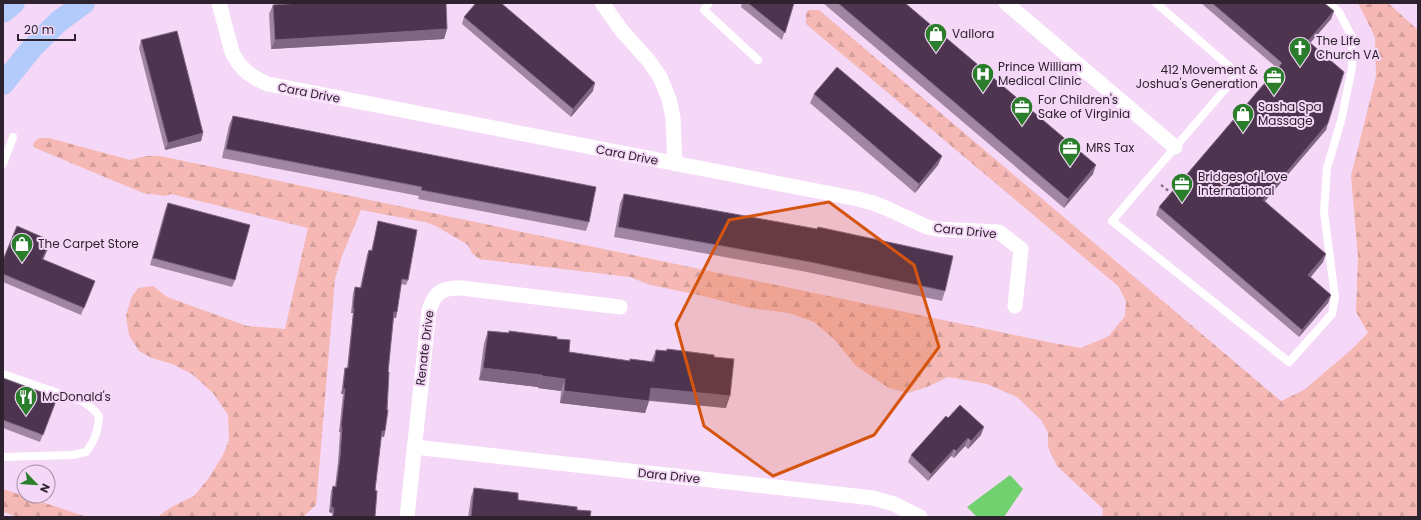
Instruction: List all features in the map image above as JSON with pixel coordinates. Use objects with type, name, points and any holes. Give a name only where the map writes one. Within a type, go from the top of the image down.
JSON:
[{"type":"main road","points":[[3,12],[14,3]]},
{"type":"main road","points":[[3,84],[32,48],[58,22],[84,3]]},
{"type":"street","name":"Cara Drive","points":[[219,3],[232,52],[238,63],[249,74],[268,84],[873,203],[932,228],[1000,232],[1021,249],[1015,306]]},
{"type":"street","points":[[602,3],[622,31],[649,60],[660,77],[669,100],[673,118],[675,164]]},
{"type":"street","points":[[1006,3],[1176,147]]},
{"type":"street","name":"Renate Drive","points":[[407,517],[429,312],[434,298],[442,290],[450,287],[461,288],[620,307]]},
{"type":"street","name":"Dara Drive","points":[[414,447],[873,498],[894,504],[920,517]]},
{"type":"lane","points":[[709,3],[704,10],[758,60]]},
{"type":"lane","points":[[1156,3],[1238,74],[1112,221],[1289,362],[1332,314],[1335,297],[1324,212],[1326,168],[1341,121],[1352,68],[1352,37],[1339,12],[1329,3]]},
{"type":"lane","points":[[3,164],[13,137]]},
{"type":"lane","points":[[3,374],[84,402],[99,416],[98,428],[94,442],[86,452],[72,455],[3,457]]},
{"type":"highlighted area","points":[[829,202],[914,265],[939,347],[874,435],[773,476],[704,426],[676,324],[729,220]]},
{"type":"green space","points":[[1358,3],[1388,3],[1418,30],[1418,517],[1102,517],[1103,509],[1057,466],[1048,447],[1048,433],[1042,421],[1017,397],[987,384],[948,377],[927,387],[908,393],[889,388],[856,366],[834,339],[814,322],[789,313],[750,308],[699,295],[650,285],[630,277],[479,259],[472,253],[468,245],[436,226],[425,222],[361,210],[342,256],[335,279],[316,505],[303,517],[157,517],[173,506],[194,496],[208,479],[222,457],[229,440],[228,415],[213,393],[192,374],[172,364],[152,358],[139,351],[129,335],[126,316],[131,298],[138,288],[153,286],[167,297],[247,326],[285,329],[308,228],[171,194],[165,196],[143,193],[33,147],[34,142],[40,138],[49,138],[130,160],[145,156],[160,156],[1081,348],[1109,336],[1125,316],[1126,301],[1118,286],[806,24],[806,14],[809,10],[819,10],[1281,401],[1304,390],[1352,349],[1368,333],[1356,312],[1358,257],[1351,176],[1376,76],[1375,37]]},
{"type":"green space","points":[[3,489],[16,493],[16,504],[48,504],[88,517],[19,517],[3,512]]},
{"type":"shaded area","points":[[1010,475],[1023,489],[1004,517],[977,517],[967,507]]},
{"type":"building","points":[[299,3],[446,3],[447,29],[275,40],[273,5]]},
{"type":"building","points":[[476,3],[501,3],[595,83],[573,109],[464,17]]},
{"type":"building","points":[[748,3],[794,3],[785,33]]},
{"type":"building","points":[[838,3],[905,3],[1096,165],[1068,199]]},
{"type":"building","points":[[1212,3],[1324,3],[1334,11],[1308,41],[1344,72],[1328,123],[1263,200],[1326,254],[1308,275],[1331,295],[1302,330],[1159,207],[1282,63]]},
{"type":"building","points":[[177,31],[203,133],[168,143],[141,40]]},
{"type":"building","points":[[837,67],[942,156],[919,184],[814,94]]},
{"type":"building","points":[[233,116],[596,187],[589,222],[421,190],[422,187],[226,149]]},
{"type":"building","points":[[624,194],[817,229],[818,227],[953,256],[945,291],[810,262],[618,227]]},
{"type":"building","points":[[168,203],[250,225],[235,280],[153,258]]},
{"type":"building","points":[[378,221],[417,230],[408,280],[402,279],[397,312],[394,312],[388,372],[388,410],[385,431],[382,431],[375,490],[377,491],[375,517],[333,517],[334,508],[331,507],[333,486],[336,487],[340,457],[341,427],[345,389],[343,389],[345,368],[348,368],[355,287],[361,288],[369,250],[372,251]]},
{"type":"building","points":[[17,226],[51,241],[42,259],[95,281],[84,308],[3,274],[3,260]]},
{"type":"building","points":[[488,331],[509,333],[509,331],[557,337],[557,339],[570,340],[569,352],[630,361],[630,359],[654,362],[656,350],[667,351],[667,349],[734,359],[730,396],[651,388],[649,401],[564,391],[565,379],[483,368]]},
{"type":"building","name":"McDonald's","points":[[3,378],[57,398],[43,435],[3,420]]},
{"type":"building","points":[[960,405],[984,427],[971,441],[968,438],[956,451],[954,449],[931,474],[911,455],[946,416],[948,418]]},
{"type":"building","points":[[474,488],[518,493],[518,500],[577,507],[577,510],[591,511],[590,517],[471,517]]},
{"type":"place","name":"Vallora","points":[[936,54]]},
{"type":"place","name":"The Life Church VA","points":[[1300,68]]},
{"type":"place","name":"Prince William Medical Clinic","points":[[983,94]]},
{"type":"place","name":"412 Movement & Joshua's Generation","points":[[1274,96]]},
{"type":"place","name":"For Children's Sake of Virginia","points":[[1022,126]]},
{"type":"place","name":"Sasha Spa Massage","points":[[1243,134]]},
{"type":"place","name":"MRS Tax","points":[[1070,168]]},
{"type":"place","name":"Bridges of Love International","points":[[1182,204]]},
{"type":"place","name":"The Carpet Store","points":[[22,264]]},
{"type":"place","name":"McDonald's","points":[[26,416]]}]
